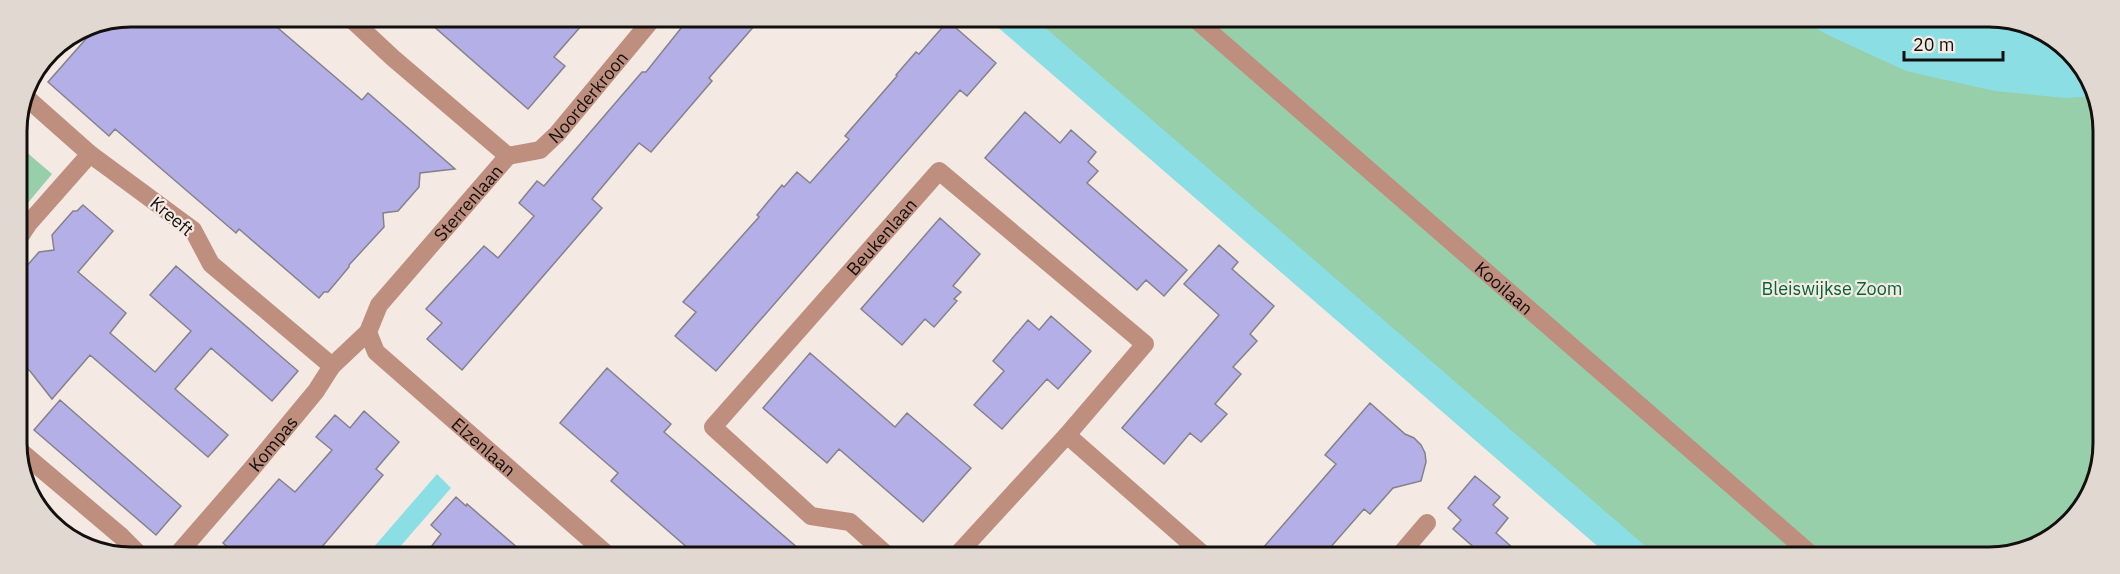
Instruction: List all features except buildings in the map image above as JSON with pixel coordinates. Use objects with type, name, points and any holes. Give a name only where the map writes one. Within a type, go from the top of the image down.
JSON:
[{"type":"street","name":"Sterrenlaan","points":[[360,27],[508,156],[379,305],[368,332]]},
{"type":"street","name":"Noorderkroon","points":[[508,156],[540,150],[557,134],[646,27]]},
{"type":"street","name":"Kooilaan","points":[[1204,27],[1802,547]]},
{"type":"street","name":"Kreeft","points":[[32,102],[90,154],[193,230],[211,264],[332,366]]},
{"type":"street","points":[[27,226],[90,154]]},
{"type":"street","name":"Beukenlaan","points":[[878,547],[850,522],[811,516],[713,427],[939,171],[1145,344],[1067,435],[964,547]]},
{"type":"street","name":"Kompas","points":[[184,547],[316,391],[332,366],[368,332]]},
{"type":"street","name":"Elzenlaan","points":[[368,332],[376,352],[599,547]]},
{"type":"street","points":[[1067,435],[1195,547]]},
{"type":"street","points":[[29,458],[132,547]]},
{"type":"street","points":[[1407,547],[1427,523]]},
{"type":"green space","name":"Bleiswijkse Zoom","points":[[1018,27],[1989,27],[2022,33],[2041,41],[2063,57],[2082,85],[2091,111],[2093,131],[2093,443],[2087,476],[2072,506],[2058,521],[2029,539],[1996,547],[1613,547]]},
{"type":"green space","points":[[27,153],[52,174],[27,204]]},
{"type":"water","points":[[997,27],[1044,27],[1646,547],[1598,547]]},
{"type":"water","points":[[1813,27],[2009,29],[2041,41],[2063,57],[2072,68],[2086,97],[2066,98],[1995,91],[1906,71]]},
{"type":"water","points":[[437,474],[451,488],[400,547],[374,547]]}]
